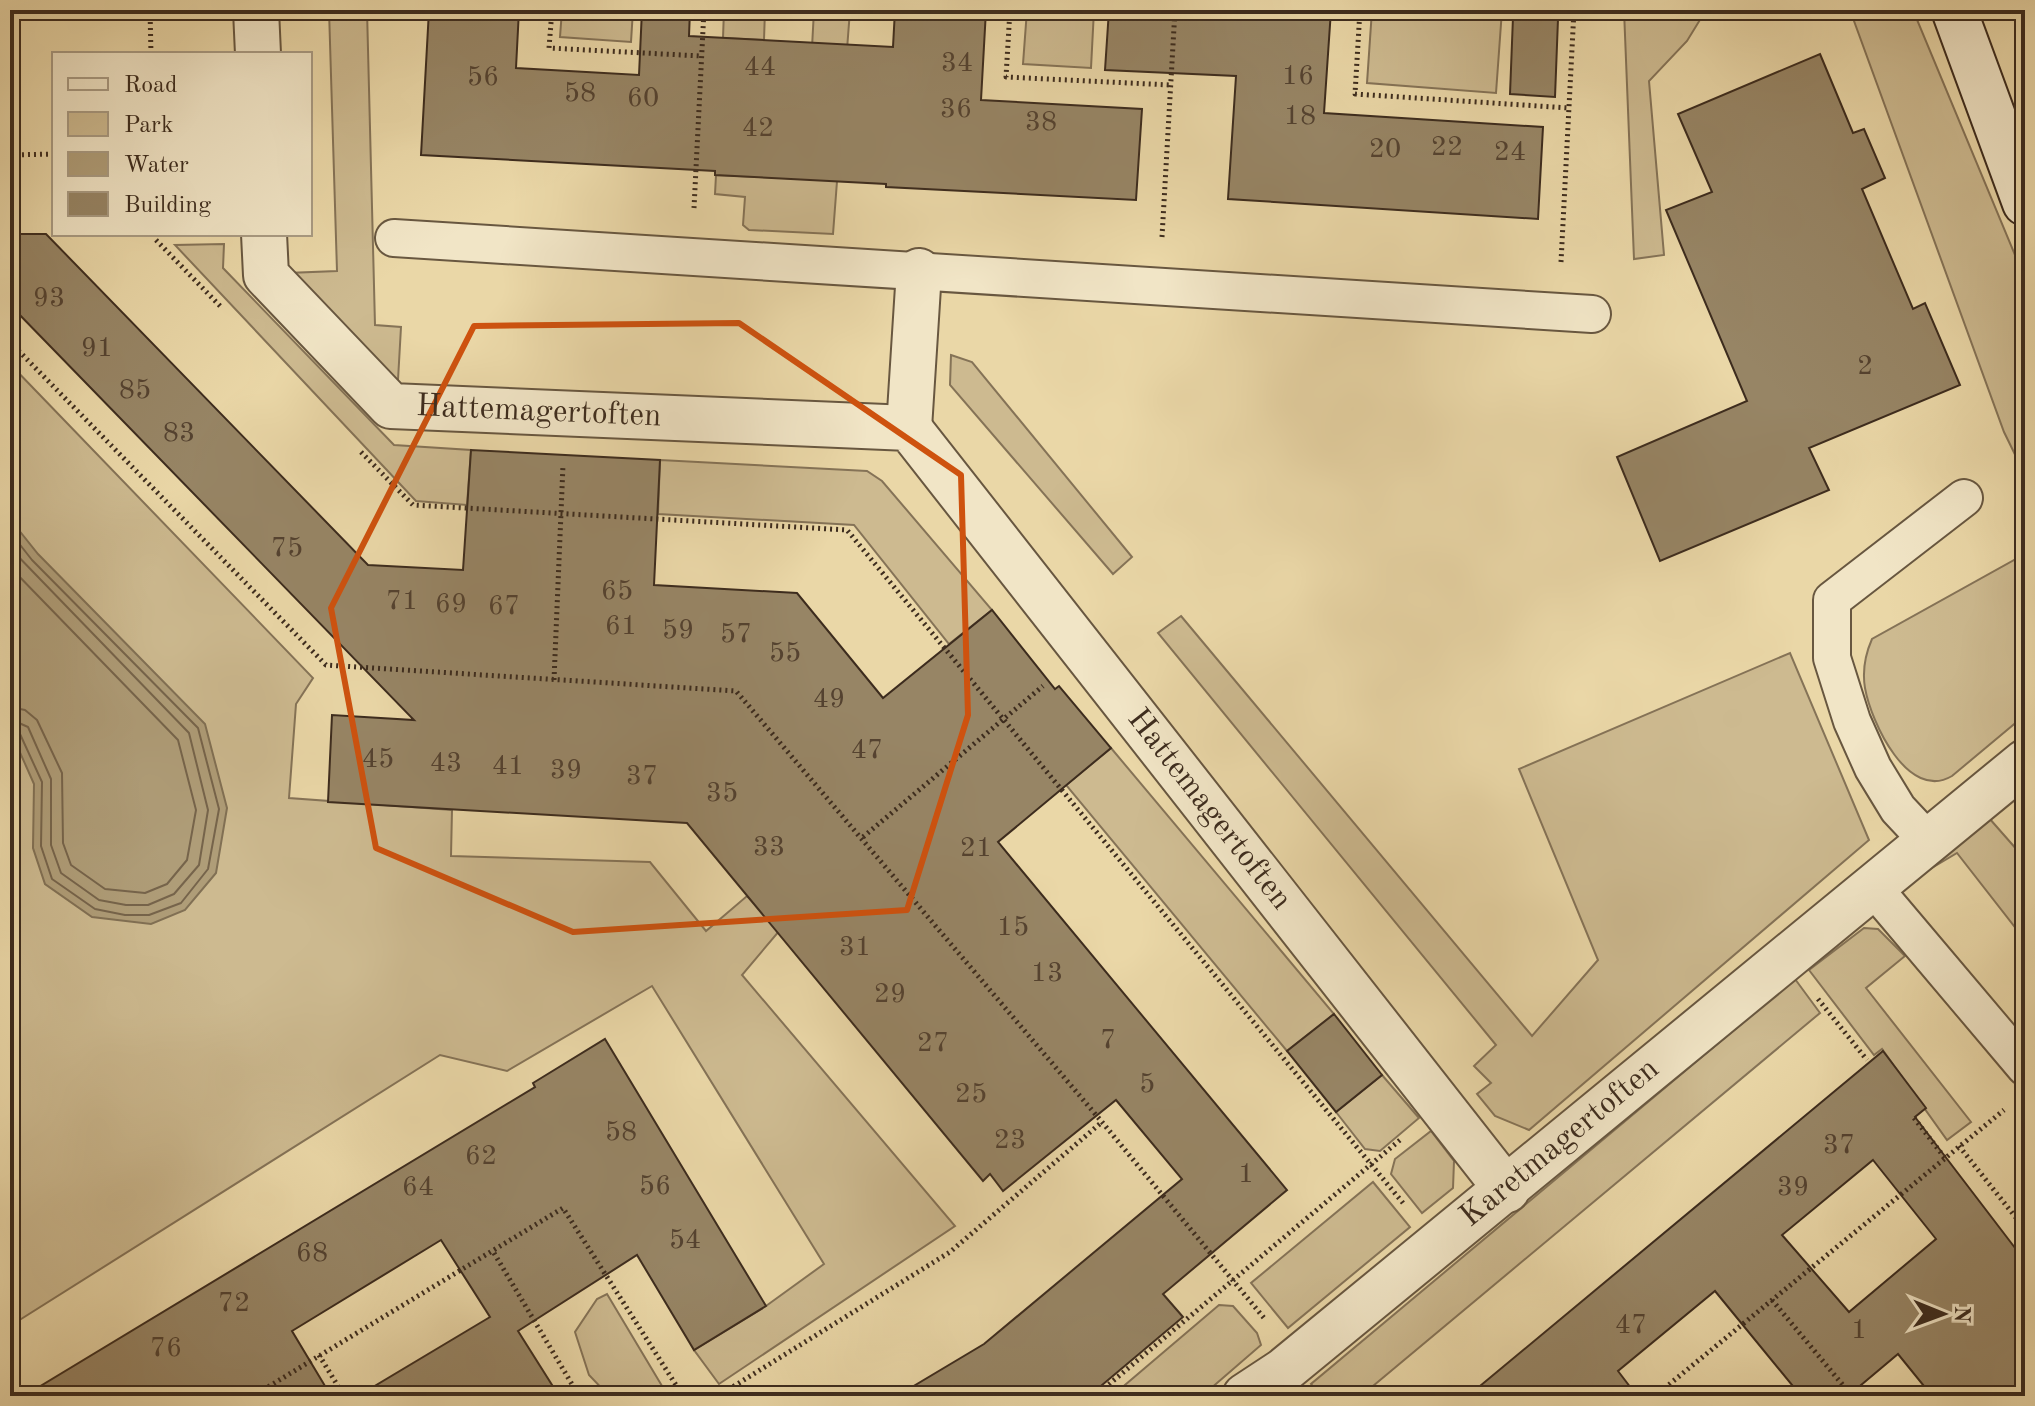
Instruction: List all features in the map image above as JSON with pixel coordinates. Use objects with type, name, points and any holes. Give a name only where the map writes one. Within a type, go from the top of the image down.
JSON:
[{"type":"street","points":[[256,10],[258,52]]},
{"type":"street","points":[[1954,10],[2025,203]]},
{"type":"street","name":"Hattemagertoften","points":[[264,236],[266,275],[391,406],[909,428],[1507,1190]]},
{"type":"street","points":[[909,428],[919,271]]},
{"type":"street","name":"Karetmagertoften","points":[[1245,1396],[1507,1190],[2025,762]]},
{"type":"lane","points":[[394,238],[1576,312]]},
{"type":"lane","points":[[1928,841],[1898,809],[1873,768],[1852,721],[1832,658],[1832,600],[1964,498]]},
{"type":"lane","points":[[1872,886],[2025,1067]]},
{"type":"path","points":[[150,10],[151,52]]},
{"type":"path","points":[[552,10],[549,48],[701,56]]},
{"type":"path","points":[[691,257],[704,10]]},
{"type":"path","points":[[1010,10],[1006,77],[1170,85]]},
{"type":"path","points":[[1160,286],[1175,10]]},
{"type":"path","points":[[1360,10],[1355,94],[1569,108]]},
{"type":"path","points":[[1574,10],[1569,108],[1576,312]]},
{"type":"path","points":[[10,155],[52,154]]},
{"type":"path","points":[[10,342],[326,665],[736,691],[863,837],[1296,1357]]},
{"type":"path","points":[[554,680],[566,413]]},
{"type":"path","points":[[413,505],[847,530],[1438,1245]]},
{"type":"path","points":[[863,837],[1085,652]]},
{"type":"path","points":[[1785,958],[1867,1060]]},
{"type":"path","points":[[1655,1396],[2014,1101]]},
{"type":"path","points":[[1095,1396],[1441,1105]]},
{"type":"path","points":[[1914,1118],[1945,1158]]},
{"type":"path","points":[[718,1396],[950,1252],[1102,1122]]},
{"type":"path","points":[[1959,1146],[2025,1229]]},
{"type":"path","points":[[253,1396],[494,1253],[563,1208],[683,1396]]},
{"type":"path","points":[[494,1253],[579,1396]]},
{"type":"path","points":[[1772,1300],[1852,1396]]},
{"type":"path","points":[[319,1355],[344,1396]]},
{"type":"highlighted area","points":[[739,323],[961,475],[968,715],[907,910],[573,932],[376,848],[331,608],[474,326]]},
{"type":"green space","points":[[329,10],[367,10],[375,325],[401,327],[398,380],[387,376],[288,273],[337,271]]},
{"type":"green space","points":[[562,10],[633,10],[631,42],[560,37]]},
{"type":"green space","points":[[724,10],[765,10],[764,40],[723,38]]},
{"type":"green space","points":[[814,10],[850,10],[833,234],[749,230],[743,225],[745,197],[715,194],[716,175],[805,179]]},
{"type":"green space","points":[[1027,10],[1094,10],[1091,68],[1023,64]]},
{"type":"green space","points":[[1372,10],[1502,10],[1496,93],[1367,83]]},
{"type":"green space","points":[[1624,10],[1706,10],[1687,41],[1649,81],[1664,255],[1634,259]]},
{"type":"green space","points":[[1850,10],[1913,10],[2025,279],[2025,475],[2004,432]]},
{"type":"green space","points":[[224,244],[223,268],[394,445],[471,450],[467,505],[416,501],[175,245]]},
{"type":"green space","points":[[951,355],[972,362],[1132,557],[1113,574],[950,385]]},
{"type":"green space","points":[[10,364],[313,678],[296,704],[289,798],[452,810],[451,856],[650,862],[706,931],[747,896],[780,930],[742,975],[955,1226],[719,1384],[694,1350],[766,1306],[824,1264],[652,986],[507,1071],[440,1055],[10,1326]]},
{"type":"green space","points":[[660,460],[867,471],[882,481],[992,610],[949,644],[854,525],[658,514]]},
{"type":"green space","points":[[2025,554],[2025,715],[1952,776],[1936,781],[1921,778],[1907,769],[1894,754],[1869,703],[1864,669],[1872,639]]},
{"type":"green space","points":[[1181,616],[1532,1036],[1598,960],[1519,769],[1790,653],[1869,840],[1529,1130],[1495,1116],[1477,1094],[1491,1083],[1474,1066],[1496,1045],[1158,633]]},
{"type":"green space","points":[[1111,748],[1334,1014],[1287,1051],[1066,785]]},
{"type":"green space","points":[[1989,818],[2025,859],[2025,940],[1957,853],[1910,881]]},
{"type":"green space","points":[[1864,928],[1878,929],[1905,956],[1866,988],[1971,1122],[1947,1140],[1882,1049],[1874,1055],[1809,970]]},
{"type":"green space","points":[[1795,979],[1820,1013],[1361,1396],[1321,1396],[1311,1384]]},
{"type":"green space","points":[[1382,1075],[1419,1118],[1380,1151],[1365,1149],[1336,1112]]},
{"type":"green space","points":[[1431,1131],[1454,1161],[1453,1188],[1422,1213],[1391,1174],[1395,1159]]},
{"type":"green space","points":[[1373,1182],[1410,1227],[1288,1328],[1251,1283]]},
{"type":"green space","points":[[607,1294],[668,1396],[609,1396],[589,1375],[575,1332],[597,1299]]},
{"type":"green space","points":[[1219,1305],[1233,1306],[1257,1333],[1261,1345],[1202,1396],[1112,1396]]},
{"type":"water","points":[[10,519],[38,554],[205,724],[227,808],[216,873],[185,910],[151,924],[92,917],[45,884],[33,848],[34,784],[10,730]]},
{"type":"building","points":[[429,10],[519,10],[516,68],[639,75],[642,10],[690,10],[689,36],[893,47],[895,10],[986,10],[981,100],[1142,109],[1136,200],[886,187],[886,184],[715,175],[715,171],[421,155]]},
{"type":"building","points":[[1109,10],[1331,10],[1324,113],[1543,127],[1538,219],[1228,199],[1236,76],[1105,70]]},
{"type":"building","points":[[1513,17],[1558,19],[1555,97],[1510,94]]},
{"type":"building","points":[[1820,54],[1853,133],[1864,129],[1885,178],[1862,189],[1913,309],[1925,303],[1960,385],[1809,448],[1829,490],[1660,561],[1617,457],[1747,401],[1666,210],[1712,192],[1678,114]]},
{"type":"building","points":[[11,234],[46,234],[368,565],[463,570],[471,450],[660,460],[654,585],[797,593],[883,698],[992,610],[1055,689],[1059,686],[1111,748],[998,842],[1287,1190],[1163,1294],[1183,1317],[1089,1396],[897,1396],[984,1344],[1182,1179],[1116,1100],[1003,1191],[990,1174],[983,1181],[687,823],[328,802],[332,715],[414,720],[13,308]]},
{"type":"building","points":[[1334,1014],[1382,1075],[1336,1112],[1287,1051]]},
{"type":"building","points":[[605,1039],[766,1306],[694,1350],[637,1255],[518,1331],[559,1396],[358,1396],[490,1317],[441,1240],[292,1331],[331,1396],[24,1396],[535,1087],[533,1083]]},
{"type":"building","points":[[1883,1051],[1926,1108],[1915,1117],[2025,1261],[2025,1396],[1932,1396],[1898,1354],[1848,1396],[1801,1396],[1715,1291],[1618,1371],[1637,1396],[1468,1396]],"holes":[[[1873,1160],[1936,1239],[1849,1312],[1782,1235]]]}]
